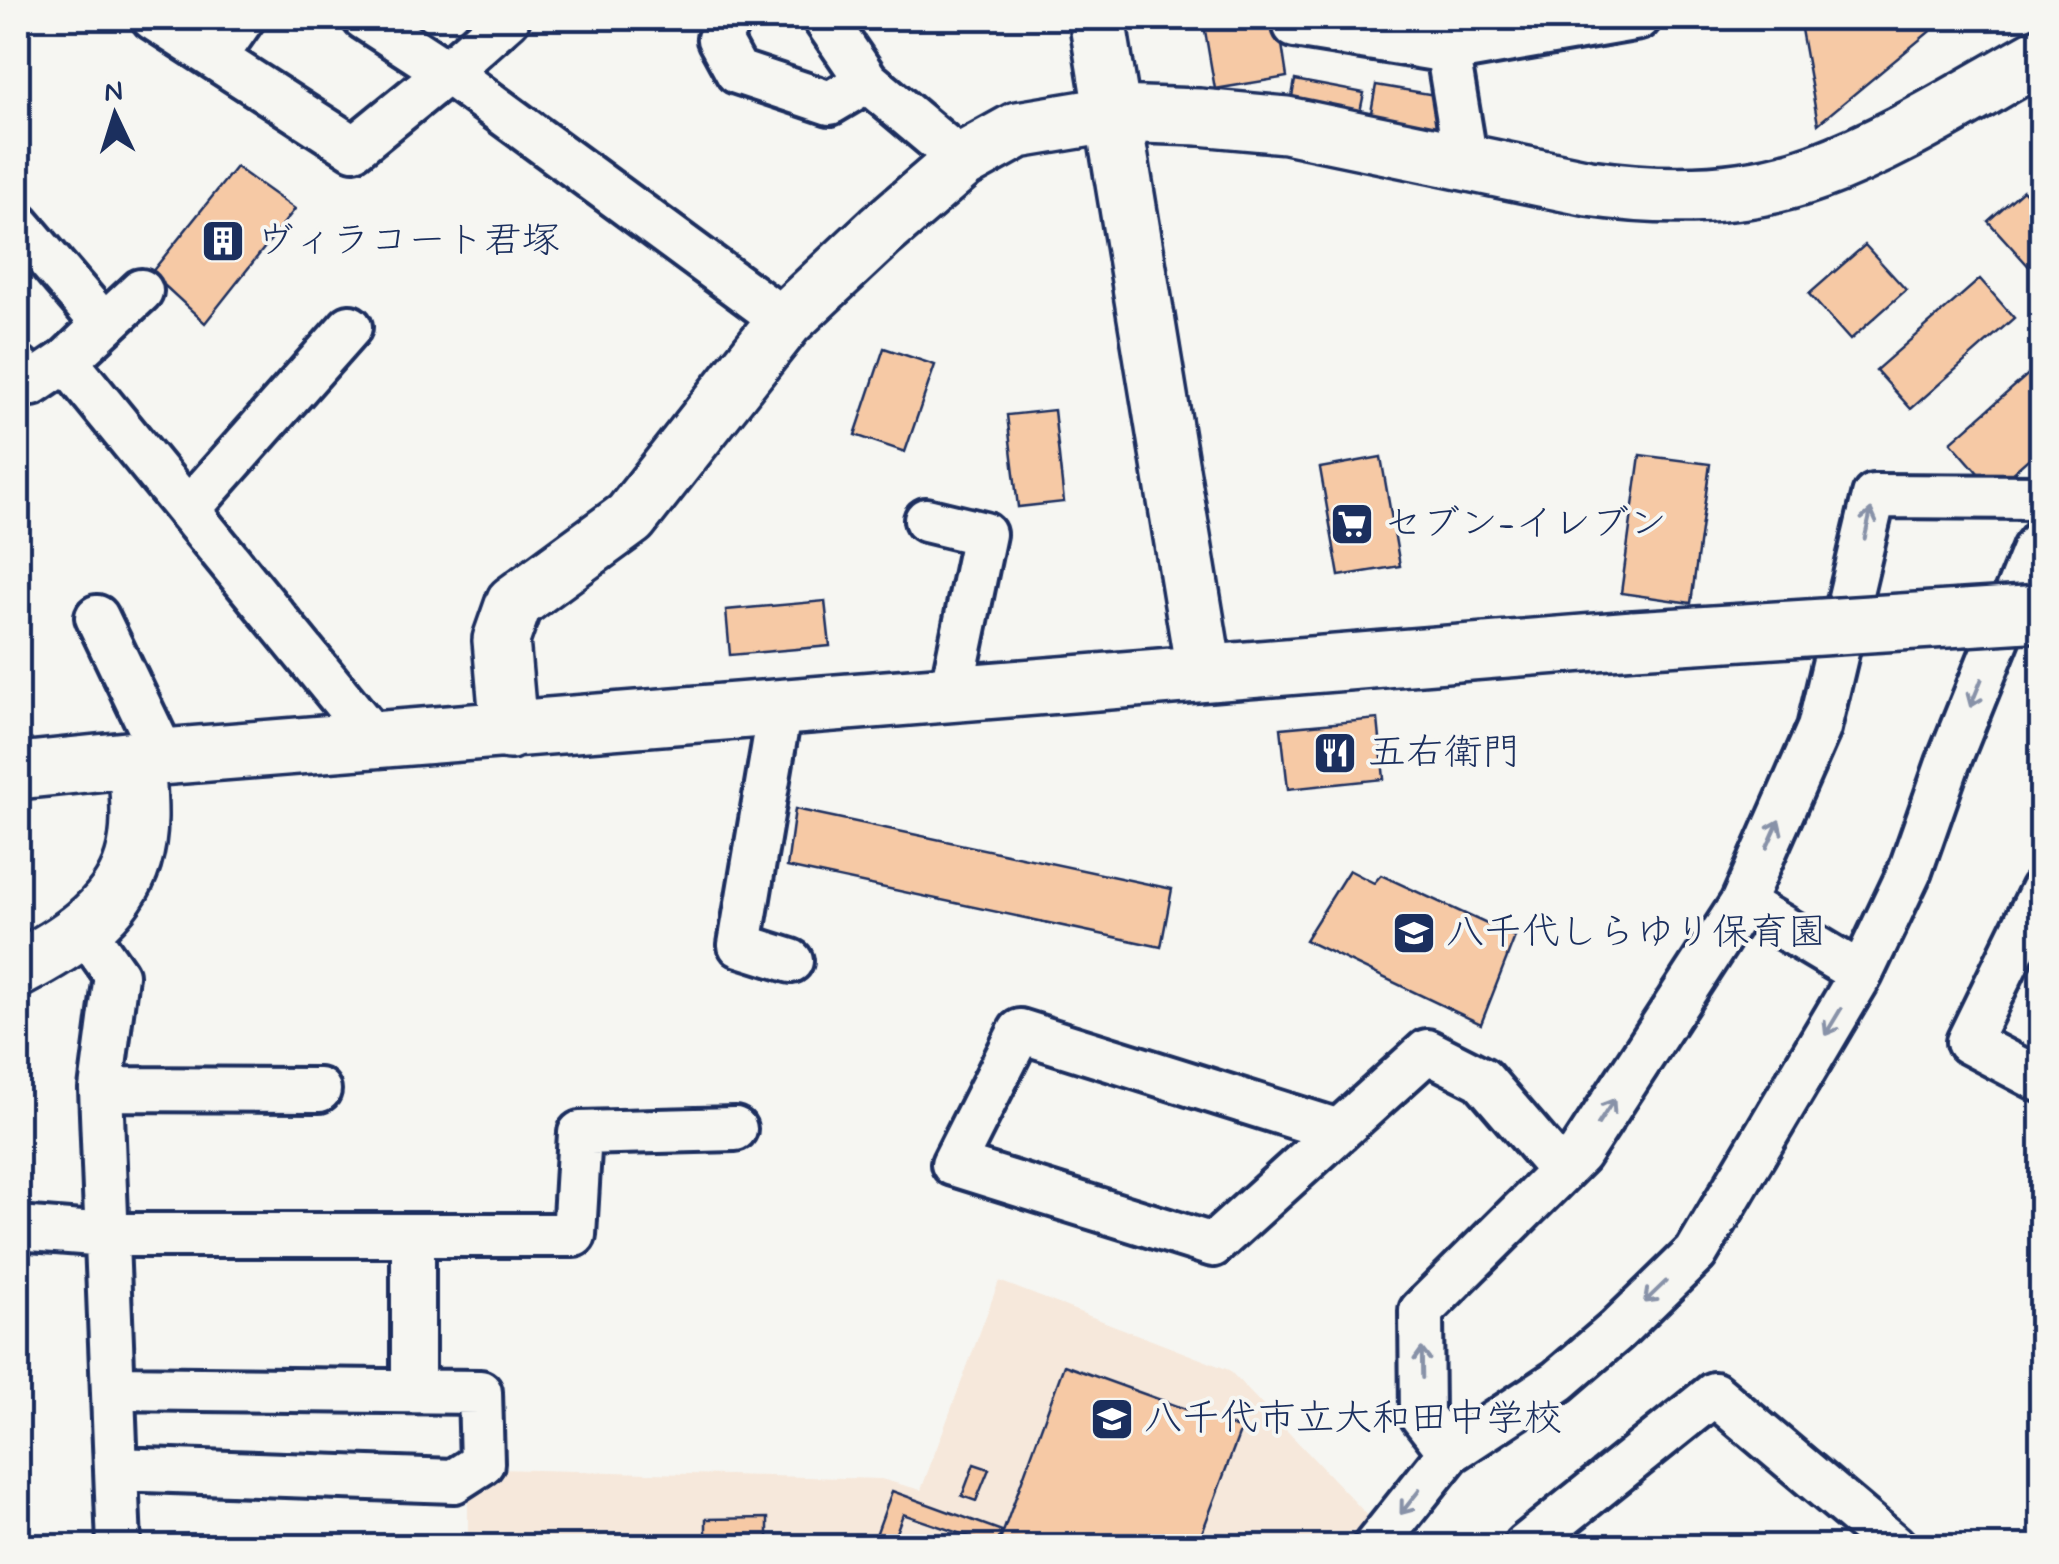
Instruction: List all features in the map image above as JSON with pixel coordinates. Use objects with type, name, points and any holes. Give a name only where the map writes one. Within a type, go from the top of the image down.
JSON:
[{"type":"street","points":[[153,18],[354,148],[508,18]]},
{"type":"street","points":[[215,58],[243,18]]},
{"type":"street","points":[[364,18],[447,72],[785,321]]},
{"type":"street","points":[[730,18],[719,39],[737,72],[830,103],[867,81]]},
{"type":"street","points":[[824,18],[867,81],[962,161]]},
{"type":"street","points":[[1098,18],[1204,671]]},
{"type":"street","points":[[1293,18],[1295,26],[1445,34],[1640,18]]},
{"type":"street","points":[[1445,34],[1466,162]]},
{"type":"street","points":[[509,731],[502,640],[514,603],[630,518],[785,321],[913,201],[962,161],[1018,130],[1115,114],[1286,125],[1635,195],[1673,197],[1747,190],[1813,174],[1873,149],[2042,55]]},
{"type":"street","points":[[18,224],[104,325],[66,361]]},
{"type":"street","points":[[18,367],[32,384],[66,361],[141,292]]},
{"type":"street","points":[[188,510],[350,327]]},
{"type":"street","points":[[66,361],[376,740]]},
{"type":"street","points":[[1450,1452],[1422,1416],[1421,1311],[1578,1154],[1742,903],[1819,728],[1874,496],[2042,497]]},
{"type":"street","points":[[926,520],[984,534],[951,692]]},
{"type":"street","points":[[1375,1546],[1450,1452],[1558,1380],[1616,1331],[1696,1253],[1861,974],[1910,871],[1948,763],[2034,549],[2042,539]]},
{"type":"street","points":[[18,771],[1204,671],[2042,613]]},
{"type":"street","points":[[18,969],[56,950],[83,928],[113,899],[133,860],[150,758],[97,617]]},
{"type":"street","points":[[780,708],[740,945],[790,962]]},
{"type":"street","points":[[2042,890],[1968,1042],[2042,1081]]},
{"type":"street","points":[[1742,903],[1861,974]]},
{"type":"street","points":[[83,928],[116,974],[102,1088],[119,1546]]},
{"type":"street","points":[[1338,1131],[1020,1031],[953,1164],[1213,1244],[1427,1052],[1482,1079],[1561,1171]]},
{"type":"street","points":[[102,1088],[320,1090]]},
{"type":"street","points":[[18,1228],[107,1234],[574,1236],[580,1133],[735,1128]]},
{"type":"street","points":[[413,1391],[414,1235]]},
{"type":"street","points":[[113,1388],[480,1392],[482,1463],[454,1481],[116,1469]]},
{"type":"street","points":[[1524,1546],[1714,1394],[1894,1546]]},
{"type":"shaded area","name":"八千代市立大和田中学校","points":[[999,1281],[1229,1370],[1373,1521],[1354,1546],[468,1546],[468,1494],[496,1469],[881,1479],[921,1490]]},
{"type":"building","points":[[1278,18],[1287,77],[1215,89],[1203,19]]},
{"type":"building","points":[[1799,18],[1946,18],[1818,124]]},
{"type":"building","points":[[1295,80],[1364,93],[1356,131],[1288,119]]},
{"type":"building","points":[[1376,85],[1441,96],[1433,140],[1368,129]]},
{"type":"building","name":"ヴィラコート君塚","points":[[236,167],[295,209],[205,323],[151,273]]},
{"type":"building","points":[[2023,190],[2042,211],[2042,281],[1988,221]]},
{"type":"building","points":[[1865,245],[1906,290],[1850,340],[1809,294]]},
{"type":"building","points":[[1980,279],[2014,318],[1911,409],[1876,370]]},
{"type":"building","points":[[884,348],[935,365],[905,452],[855,435]]},
{"type":"building","points":[[2042,362],[2042,447],[1993,490],[1951,442]]},
{"type":"building","points":[[1054,410],[1064,502],[1018,507],[1007,415]]},
{"type":"building","points":[[1640,455],[1710,464],[1691,603],[1621,593]]},
{"type":"building","points":[[1381,457],[1400,566],[1339,576],[1320,468]]},
{"type":"building","points":[[825,601],[830,646],[730,655],[726,610]]},
{"type":"building","points":[[1378,719],[1384,779],[1288,789],[1281,728]]},
{"type":"building","points":[[795,809],[1172,889],[1161,947],[787,867]]},
{"type":"building","points":[[1349,870],[1374,883],[1381,875],[1515,937],[1481,1024],[1305,940]]},
{"type":"building","points":[[1064,1365],[1241,1429],[1197,1546],[998,1546]]},
{"type":"building","points":[[974,1464],[989,1469],[976,1501],[962,1496]]},
{"type":"building","points":[[892,1491],[1002,1531],[996,1546],[903,1514],[891,1546],[872,1546]]},
{"type":"building","points":[[768,1518],[768,1546],[706,1546],[706,1519]]},
{"type":"place","name":"ヴィラコート君塚","points":[[223,241]]},
{"type":"place","name":"セブン-イレブン","points":[[1352,524]]},
{"type":"place","name":"五右衛門","points":[[1335,753]]},
{"type":"place","name":"八千代しらゆり保育園","points":[[1414,933]]},
{"type":"place","name":"八千代市立大和田中学校","points":[[1112,1419]]}]
